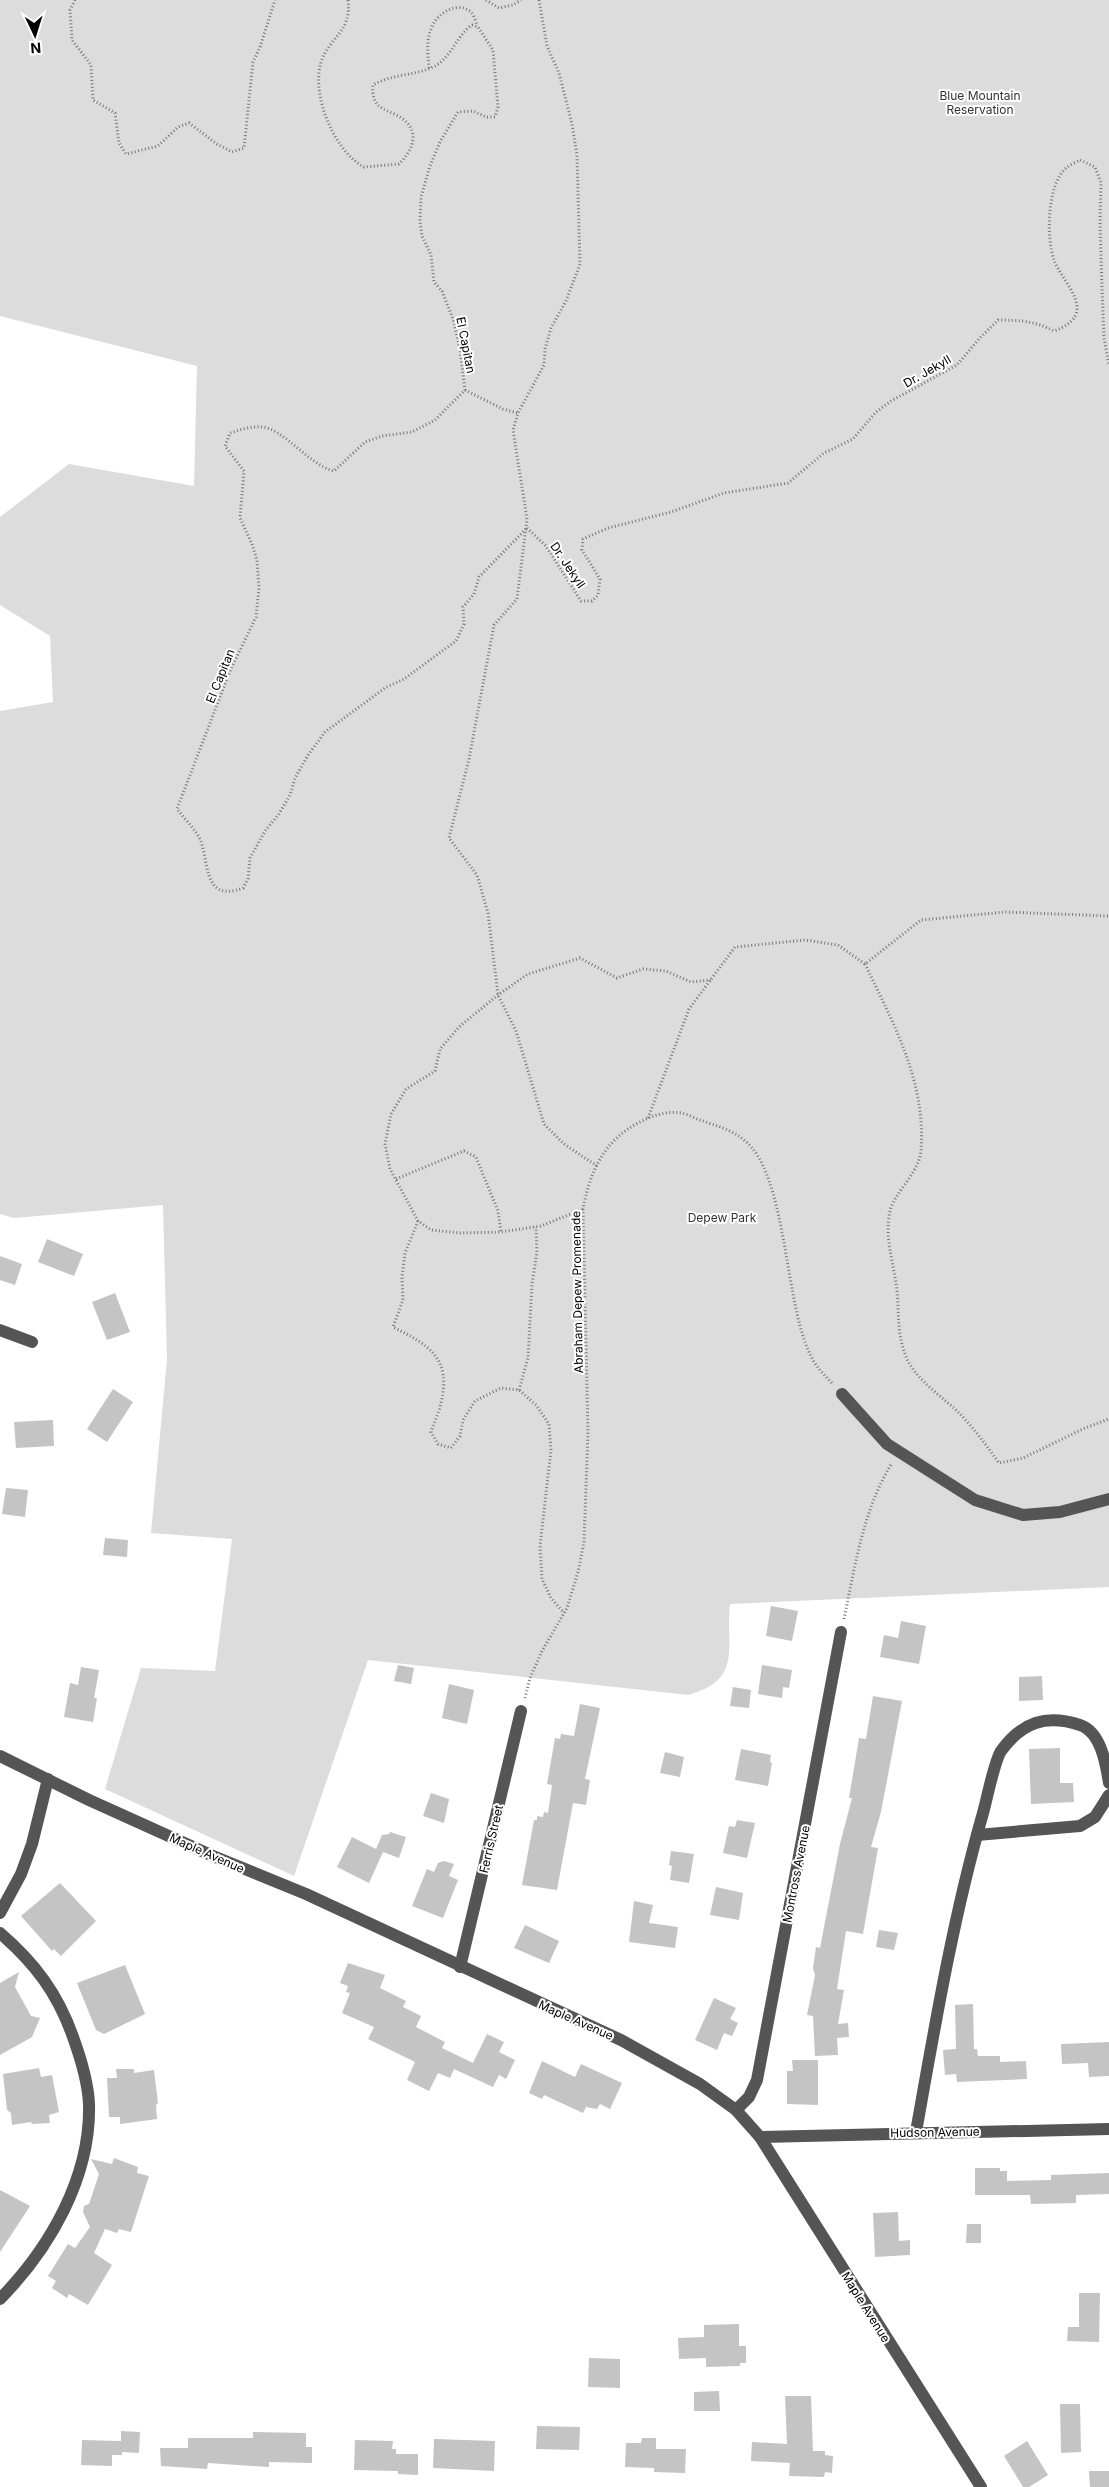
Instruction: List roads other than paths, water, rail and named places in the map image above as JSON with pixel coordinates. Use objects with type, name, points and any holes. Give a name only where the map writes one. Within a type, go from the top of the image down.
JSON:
[{"type":"street","points":[[0,1330],[32,1342]]},
{"type":"street","points":[[842,1394],[887,1444],[975,1500],[1022,1515],[1060,1512],[1109,1499]]},
{"type":"street","name":"Montross Avenue","points":[[736,2110],[749,2097],[757,2080],[841,1632]]},
{"type":"street","name":"Ferris Street","points":[[460,1967],[521,1711]]},
{"type":"street","points":[[916,2132],[944,1972],[977,1835],[1000,1752],[1027,1725],[1061,1719],[1085,1727],[1100,1746],[1109,1783]]},
{"type":"street","name":"Maple Avenue","points":[[0,1756],[213,1856],[306,1894],[620,2040],[700,2084],[736,2110],[760,2137],[981,2487]]},
{"type":"street","points":[[0,1913],[21,1874],[32,1844],[48,1779]]},
{"type":"street","points":[[977,1835],[1080,1826],[1096,1817],[1109,1795]]},
{"type":"street","points":[[0,1933],[37,1968],[65,2014],[86,2076],[89,2104],[87,2134],[71,2194],[55,2228],[33,2260],[0,2299]]},
{"type":"street","name":"Hudson Avenue","points":[[760,2137],[916,2132],[1109,2130]]},
{"type":"park label","name":"Blue Mountain Reservation","points":[[980,102]]},
{"type":"park label","name":"Depew Park","points":[[722,1217]]}]
